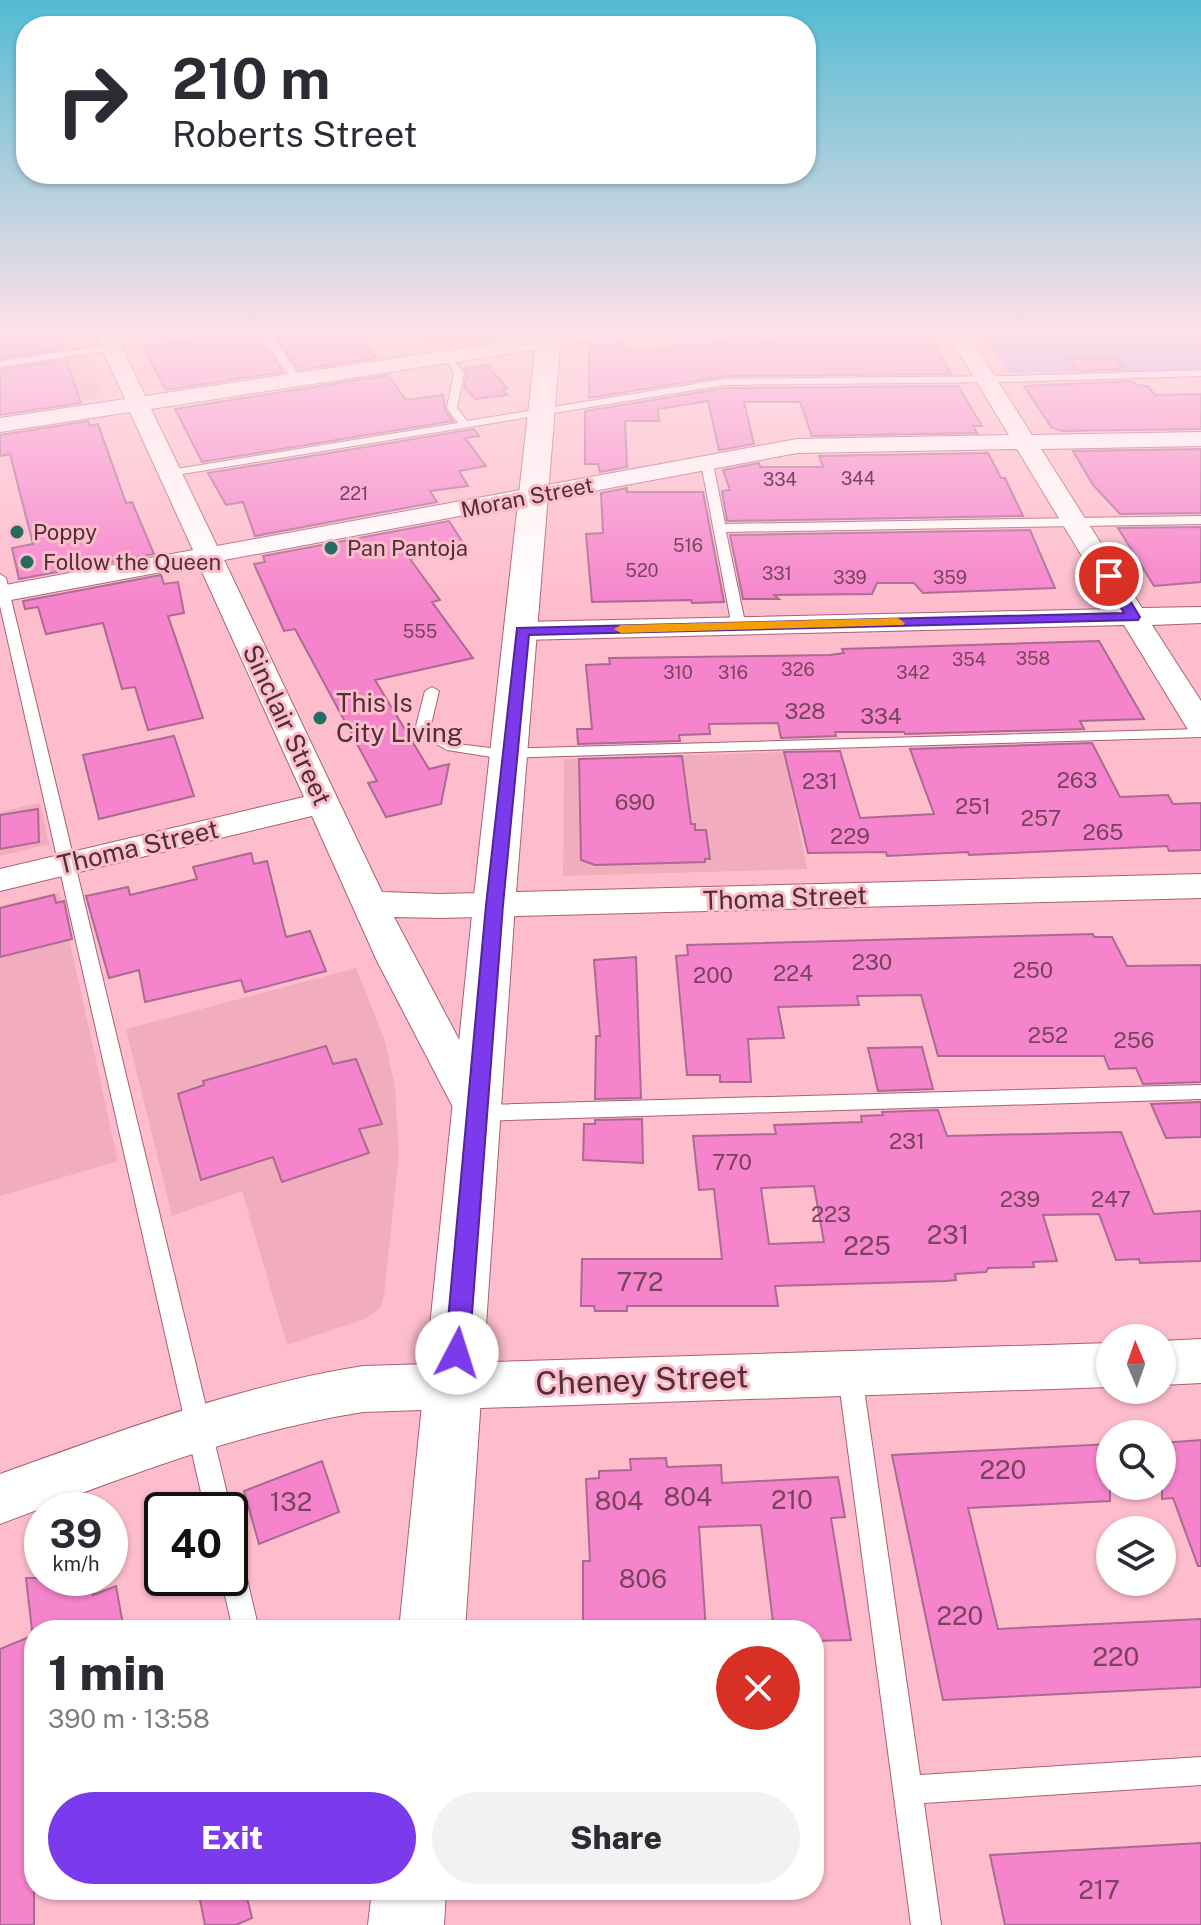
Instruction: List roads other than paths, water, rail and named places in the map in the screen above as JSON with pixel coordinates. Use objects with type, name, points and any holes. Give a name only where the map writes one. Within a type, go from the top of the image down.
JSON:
[{"type":"street","name":"Sinclair Street","points":[[146,423],[370,904],[431,1030],[477,1113]]},
{"type":"street","points":[[433,1620],[494,905],[542,423]]},
{"type":"street","points":[[1015,423],[1201,726]]},
{"type":"street","name":"Moran Street","points":[[1,588],[208,555],[812,445],[1201,439]]},
{"type":"street","points":[[522,631],[1201,615]]},
{"type":"street","name":"Thoma Street","points":[[0,880],[323,803]]},
{"type":"street","name":"Thoma Street","points":[[370,904],[494,905],[1201,886]]},
{"type":"street","points":[[1176,1362],[1201,1361]]},
{"type":"street","name":"Cheney Street","points":[[0,1499],[199,1427],[278,1403],[331,1393],[454,1385],[1096,1366]]},
{"type":"street","points":[[406,1925],[408,1900]]},
{"type":"lane","points":[[170,473],[478,423]]},
{"type":"lane","points":[[707,463],[739,627]]},
{"type":"lane","points":[[720,528],[1201,520]]},
{"type":"lane","points":[[1,588],[214,1492]]},
{"type":"lane","points":[[432,691],[422,730],[435,741],[459,751],[510,754],[1201,733]]},
{"type":"lane","points":[[477,1113],[1201,1092]]},
{"type":"lane","points":[[850,1375],[926,1925]]},
{"type":"lane","points":[[238,1596],[244,1620]]},
{"type":"lane","points":[[907,1790],[1201,1771]]},
{"type":"place","name":"Poppy","points":[[17,532]]},
{"type":"place","name":"Pan Pantoja","points":[[331,548]]},
{"type":"place","name":"Follow the Queen","points":[[27,562]]},
{"type":"place","name":"This Is City Living","points":[[320,718]]}]
